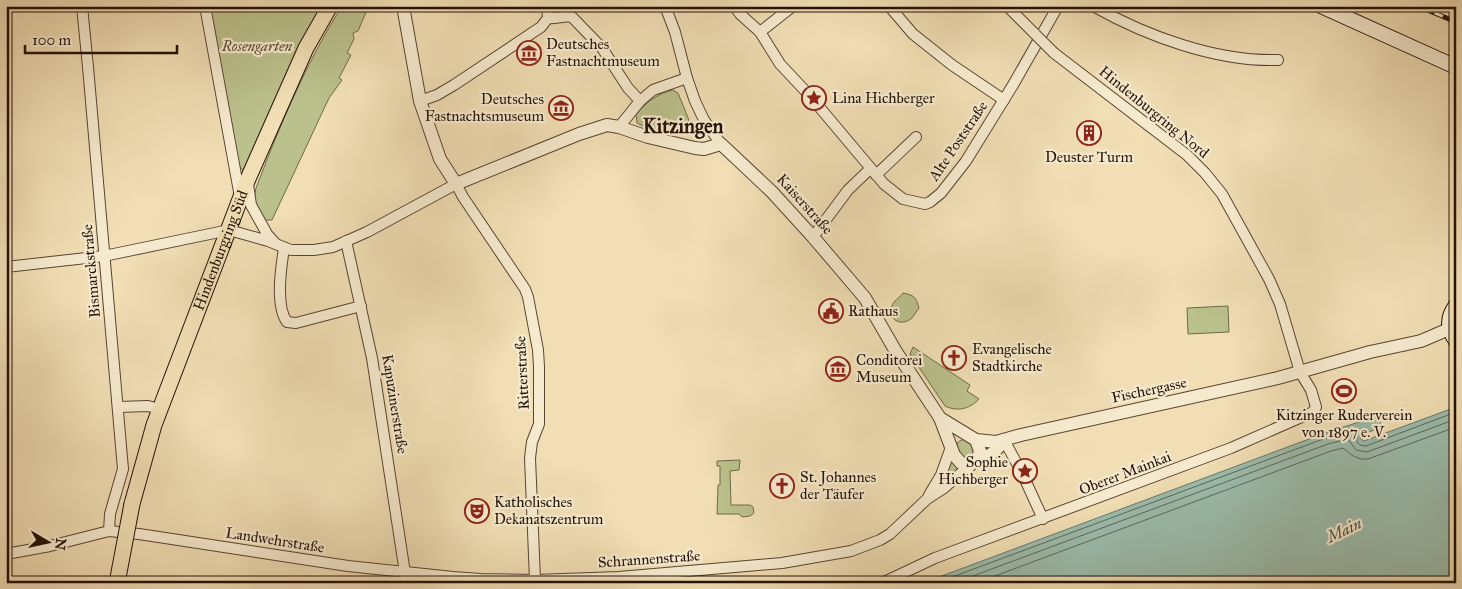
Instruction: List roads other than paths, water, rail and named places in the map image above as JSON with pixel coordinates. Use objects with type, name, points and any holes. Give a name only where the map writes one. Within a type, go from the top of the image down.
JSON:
[{"type":"main road","name":"Hindenburgring Süd","points":[[117,583],[132,504],[159,409],[247,181],[306,48],[330,6]]},
{"type":"main road","points":[[1321,6],[1456,67]]},
{"type":"main road","points":[[1453,335],[1449,319],[1456,305]]},
{"type":"street","name":"Bismarckstraße","points":[[82,6],[123,468],[110,514],[109,531]]},
{"type":"street","points":[[205,6],[240,200]]},
{"type":"street","points":[[403,6],[420,101],[440,159],[456,184]]},
{"type":"street","points":[[420,101],[437,95],[454,85],[541,26],[548,18],[547,6]]},
{"type":"street","name":"Kaiserstraße","points":[[665,6],[675,32],[687,78],[704,120],[721,144],[759,179],[813,237],[864,298],[895,350],[940,418]]},
{"type":"street","points":[[734,6],[760,32],[780,64],[810,96],[873,172]]},
{"type":"street","points":[[760,32],[793,6]]},
{"type":"street","points":[[889,6],[913,34],[952,65],[1004,100]]},
{"type":"street","name":"Alte Poststraße","points":[[873,172],[884,184],[903,199],[920,204],[930,202],[941,193],[966,161],[1004,100],[1058,6]]},
{"type":"street","points":[[1092,6],[1142,29],[1203,52],[1235,58],[1278,60]]},
{"type":"street","name":"Hindenburgring Nord","points":[[1009,7],[1054,53],[1205,172],[1222,194],[1256,255],[1280,304],[1300,372]]},
{"type":"street","points":[[548,18],[572,17],[602,48],[628,88],[640,101]]},
{"type":"street","points":[[619,127],[640,101],[653,90],[687,78]]},
{"type":"street","points":[[6,267],[104,256],[229,230],[291,250],[314,250],[333,247],[456,184],[602,126],[619,127],[648,137],[695,148],[704,149],[721,144]]},
{"type":"street","points":[[813,237],[848,190],[916,137]]},
{"type":"street","points":[[247,181],[250,205],[267,234],[280,246],[283,317],[287,322],[296,323],[361,306]]},
{"type":"street","name":"Ritterstraße","points":[[456,184],[525,289],[528,297],[538,358],[539,424],[532,442],[530,458],[535,580]]},
{"type":"street","name":"Kapuzinerstraße","points":[[346,241],[372,358],[405,573]]},
{"type":"street","name":"Fischergasse","points":[[972,437],[988,442],[1004,440],[1300,372],[1370,352],[1453,335]]},
{"type":"street","name":"Oberer Mainkai","points":[[882,583],[935,558],[1231,448],[1315,410],[1316,405],[1311,390],[1300,372]]},
{"type":"street","points":[[119,407],[148,406],[159,409]]},
{"type":"street","points":[[926,499],[944,488],[972,463],[980,451],[972,437],[940,418]]},
{"type":"street","points":[[940,418],[951,447],[957,459],[963,464],[972,463],[994,453],[1004,440],[1022,473],[1043,519]]},
{"type":"street","points":[[926,499],[941,475],[951,447],[961,436],[972,437]]},
{"type":"street","name":"Schrannenstraße","points":[[405,573],[481,579],[546,581],[619,577],[782,563],[851,551],[880,540],[890,534],[926,499]]},
{"type":"street","name":"Landwehrstraße","points":[[6,554],[50,546],[109,531],[405,573]]},
{"type":"water","name":"Main","points":[[1456,407],[1456,583],[923,583],[1325,433],[1378,416],[1382,427],[1361,435],[1360,438],[1364,441]]},
{"type":"railway","points":[[1418,6],[1456,22]]},
{"type":"place","name":"Deutsches Fastnachtmuseum","points":[[529,53]]},
{"type":"place","name":"Lina Hichberger","points":[[814,98]]},
{"type":"place","name":"Deutsches Fastnachtsmuseum","points":[[561,108]]},
{"type":"place","name":"Deuster Turm","points":[[1089,133]]},
{"type":"place","name":"Rathaus","points":[[831,311]]},
{"type":"place","name":"Evangelische Stadtkirche","points":[[954,358]]},
{"type":"place","name":"Conditorei Museum","points":[[838,369]]},
{"type":"place","name":"Kitzinger Ruderverein von 1897 e. V.","points":[[1344,391]]},
{"type":"place","name":"Sophie Hichberger","points":[[1025,471]]},
{"type":"place","name":"St. Johannes der Täufer","points":[[782,486]]},
{"type":"place","name":"Katholisches Dekanatszentrum","points":[[477,511]]},
{"type":"district","name":"Kitzingen","points":[[683,126]]},
{"type":"park label","name":"Rosengarten","points":[[257,46]]}]
